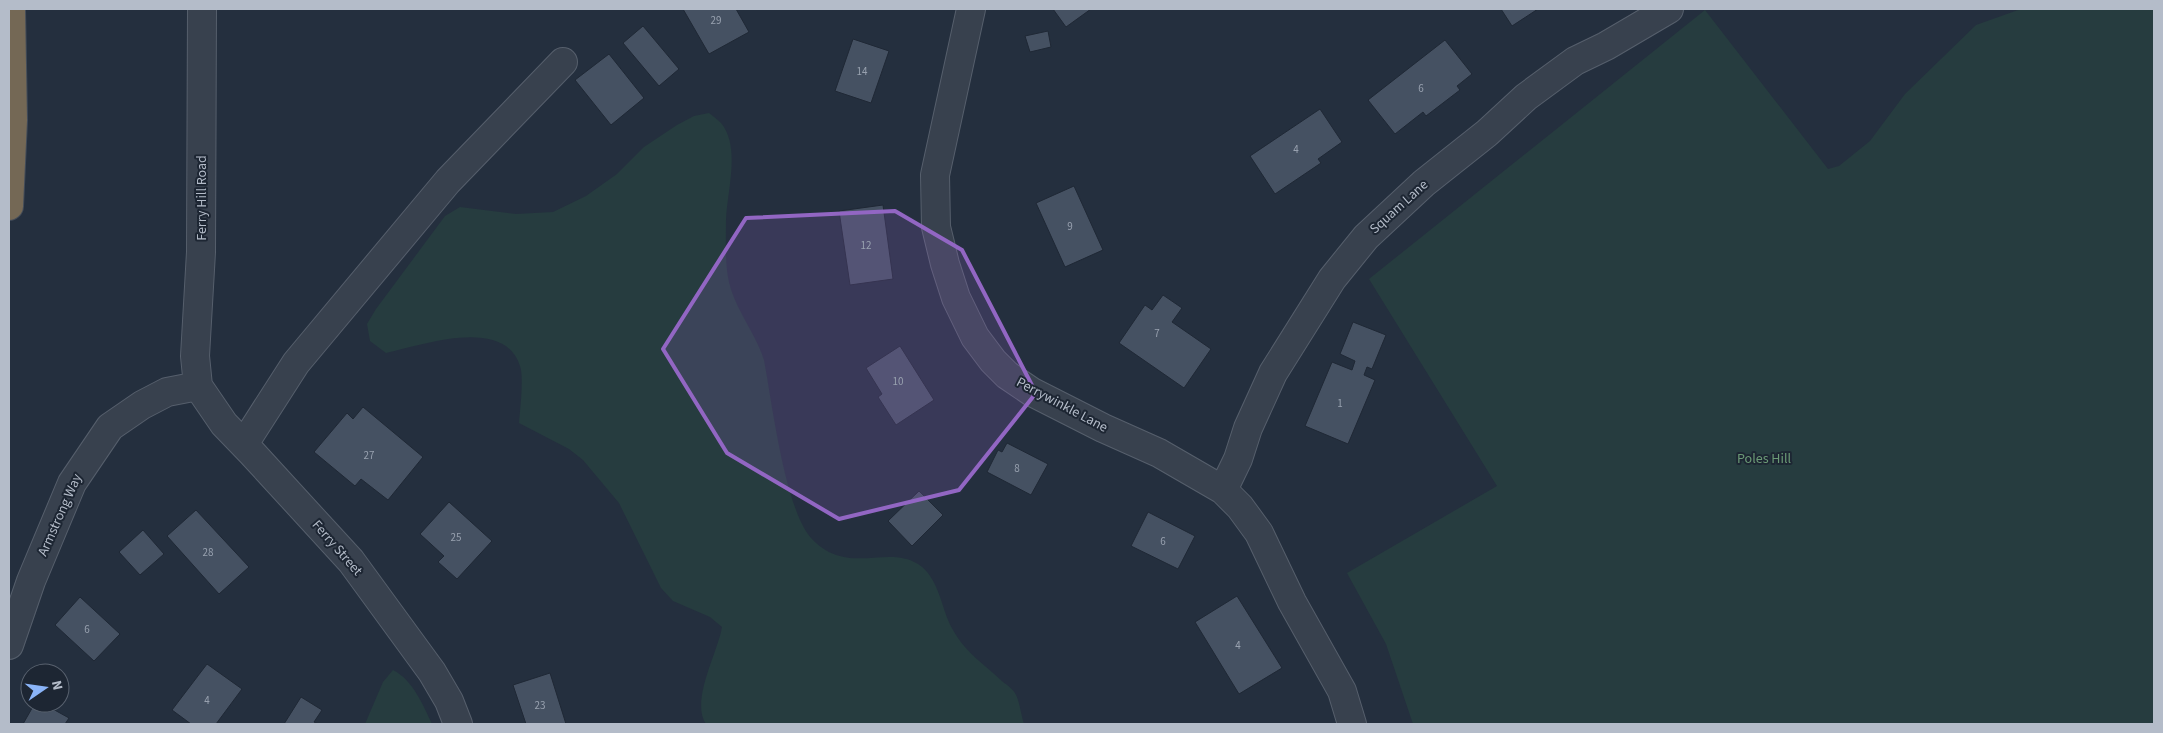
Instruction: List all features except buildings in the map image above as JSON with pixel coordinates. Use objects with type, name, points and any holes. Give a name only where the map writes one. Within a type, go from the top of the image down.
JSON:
[{"type":"highway","points":[[9,206],[13,120],[11,9]]},
{"type":"street","name":"Ferry Hill Road","points":[[198,386],[195,356],[201,252],[202,9]]},
{"type":"street","name":"Perrywinkle Lane","points":[[971,9],[935,175],[936,227],[945,264],[966,321],[992,361],[1007,375],[1032,392],[1103,428],[1159,453],[1223,490],[1240,507],[1259,533],[1292,602],[1342,691],[1352,724]]},
{"type":"street","name":"Squam Lane","points":[[1223,490],[1238,459],[1248,428],[1273,373],[1332,279],[1366,237],[1424,183],[1487,133],[1526,97],[1575,61],[1606,46],[1669,9]]},
{"type":"street","points":[[244,444],[303,355],[448,181],[563,62]]},
{"type":"street","name":"Ferry Street","points":[[198,386],[224,424],[351,562],[432,672],[449,701],[458,724]]},
{"type":"street","name":"Armstrong Way","points":[[9,645],[31,581],[72,483],[110,427],[142,405],[168,392],[198,386]]},
{"type":"highlighted area","points":[[895,211],[962,250],[1036,393],[959,490],[839,519],[727,453],[663,349],[746,218]]},
{"type":"green space","name":"Poles Hill","points":[[2021,9],[2154,9],[2154,724],[1413,724],[1386,644],[1347,573],[1497,486],[1369,279],[1705,10],[1828,169],[1839,166],[1870,141],[1905,94],[1976,25]]},
{"type":"green space","points":[[709,113],[721,123],[727,133],[732,157],[726,220],[728,277],[734,299],[764,360],[787,480],[802,524],[811,538],[838,556],[906,559],[918,564],[925,570],[936,586],[949,622],[963,645],[1014,691],[1019,702],[1024,724],[706,724],[702,714],[701,703],[703,690],[722,627],[710,617],[673,601],[661,588],[619,503],[583,460],[569,449],[519,423],[522,378],[520,366],[511,351],[498,342],[480,338],[461,338],[440,340],[386,353],[370,341],[367,324],[376,309],[445,216],[460,207],[516,214],[553,212],[586,196],[617,174],[644,147],[677,125],[694,116]]},
{"type":"green space","points":[[393,670],[412,686],[432,724],[365,724],[383,682]]}]
